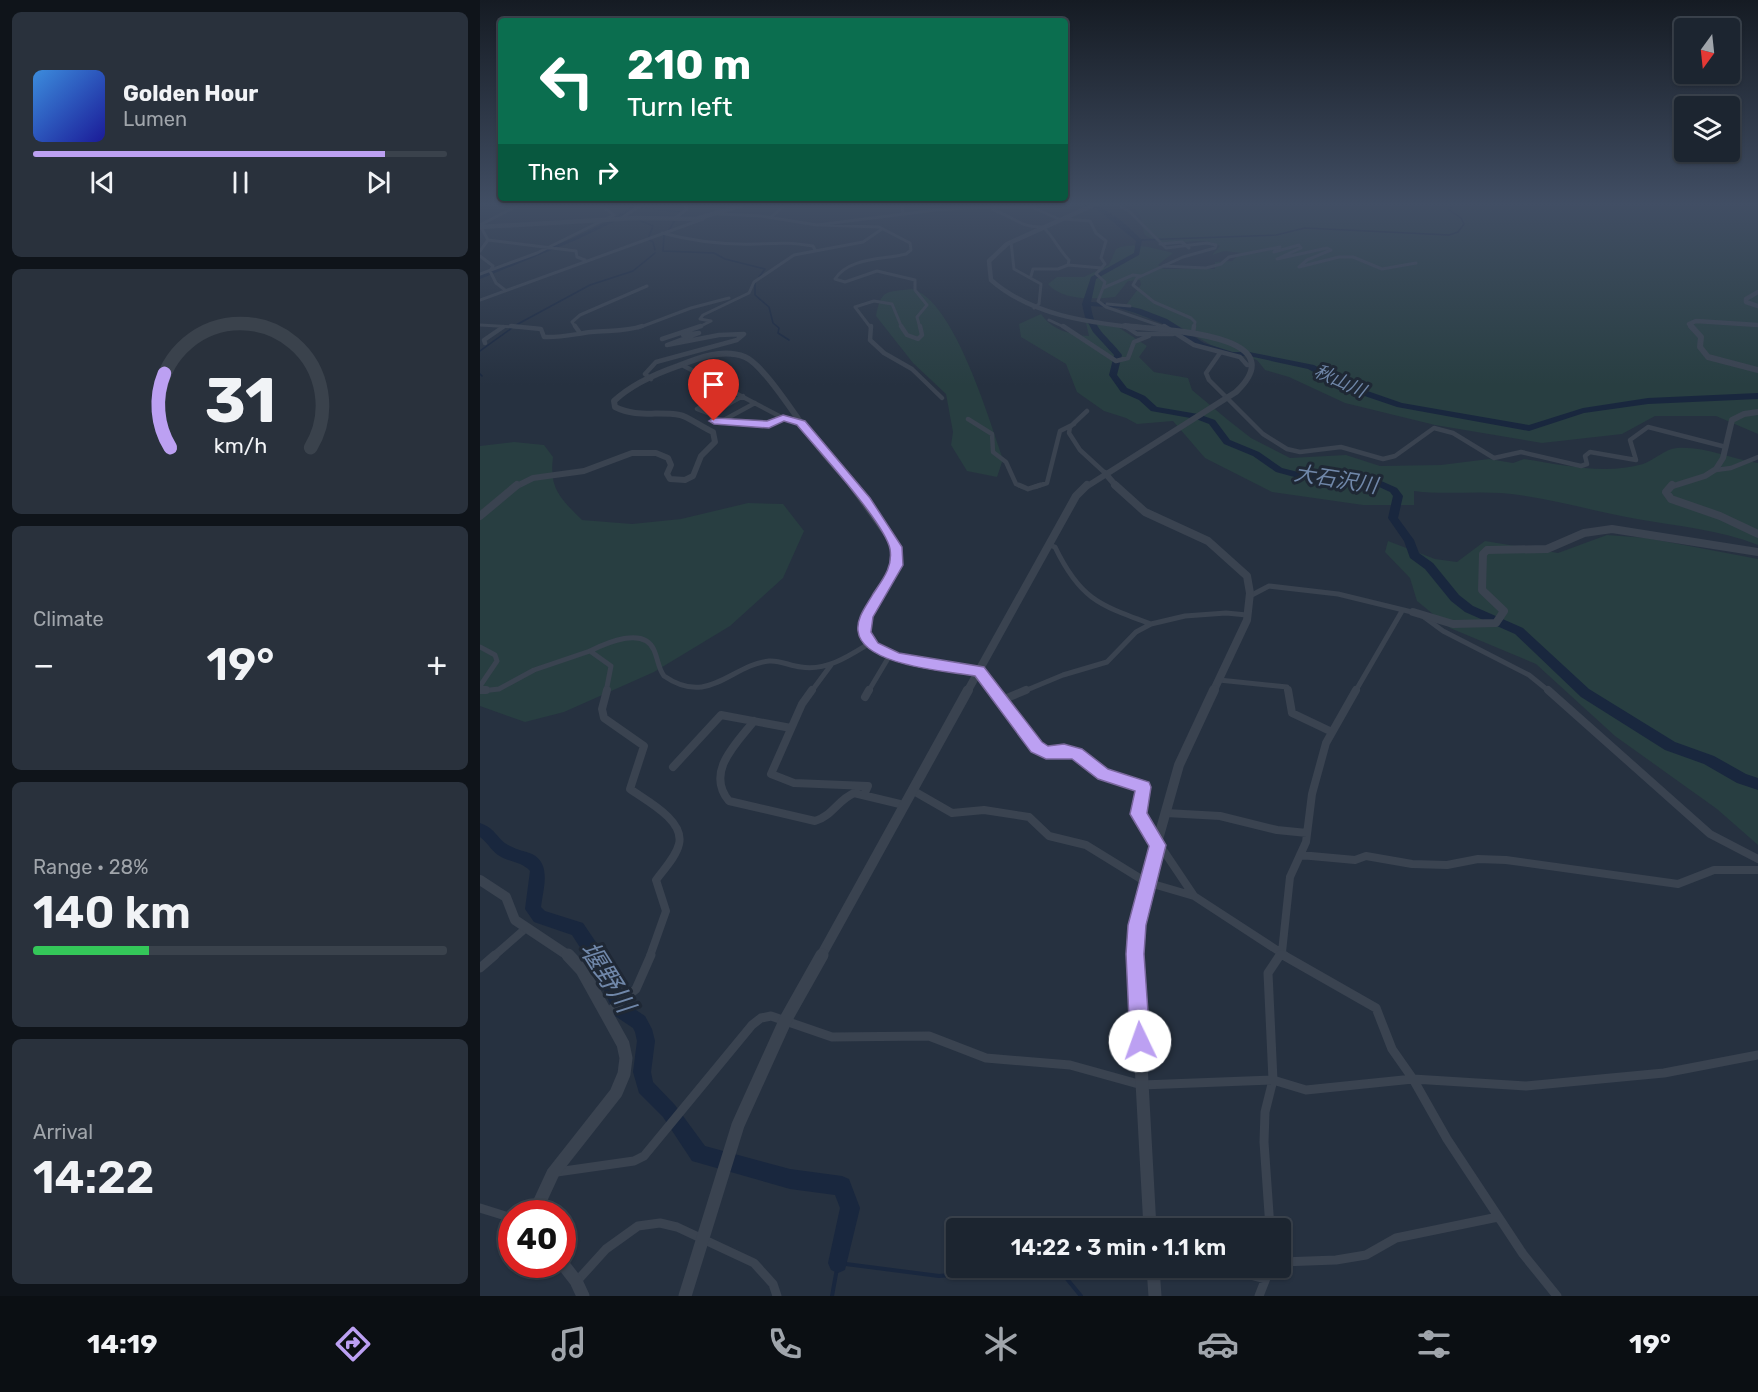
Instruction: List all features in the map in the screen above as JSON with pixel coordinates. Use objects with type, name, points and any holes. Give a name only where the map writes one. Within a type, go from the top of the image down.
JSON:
[{"type":"street","points":[[490,263],[493,266],[490,272]]},
{"type":"street","points":[[480,274],[511,263]]},
{"type":"street","points":[[480,300],[576,263]]},
{"type":"street","points":[[651,379],[645,374],[656,362],[744,336],[742,333],[719,335],[669,345],[666,344],[699,333],[662,339],[708,324],[711,321],[700,320],[707,312],[752,291],[754,282],[781,263]]},
{"type":"street","points":[[862,263],[842,270],[835,279],[845,282],[868,272],[878,271],[915,280],[915,290],[927,305],[917,317],[922,336],[918,339],[909,337],[901,330],[892,303],[874,301],[855,307],[871,326],[870,340],[884,353],[912,369],[942,398]]},
{"type":"street","points":[[685,1296],[701,1240],[755,1082],[786,1019],[1076,496],[1105,473],[1227,398],[1247,382],[1252,365],[1250,358],[1243,349],[1227,340],[1081,318],[1034,308],[1002,292],[991,280],[989,263]]},
{"type":"street","points":[[1012,263],[1012,267],[1031,276],[1041,284],[1039,304],[1034,308]]},
{"type":"street","points":[[1105,263],[1098,275],[1105,282],[1098,301],[1164,326],[1173,334],[1194,345],[1240,357],[1247,365],[1252,365]]},
{"type":"street","points":[[1169,263],[1134,281],[1135,288],[1154,302],[1191,318],[1195,322],[1191,333]]},
{"type":"street","points":[[1163,266],[1206,268],[1222,263]]},
{"type":"street","points":[[1303,263],[1300,267],[1314,263]]},
{"type":"street","points":[[1369,263],[1382,269],[1413,263]]},
{"type":"street","points":[[1031,276],[1032,270],[1036,268],[1058,269],[1068,265],[1102,268]]},
{"type":"street","points":[[490,272],[496,283],[505,290]]},
{"type":"street","points":[[1103,288],[1133,275],[1142,276]]},
{"type":"street","points":[[580,333],[572,322],[580,315],[647,286]]},
{"type":"street","points":[[1758,292],[1746,299],[1746,302],[1758,306]]},
{"type":"street","points":[[480,325],[532,327],[541,329],[544,337],[549,338],[580,333],[640,329],[698,306],[744,296]]},
{"type":"street","points":[[1104,305],[1130,306]]},
{"type":"street","points":[[1049,320],[1071,330],[1119,361],[1128,358],[1134,342],[1149,336],[1173,334]]},
{"type":"street","points":[[1758,325],[1696,321],[1689,324],[1701,337],[1700,347],[1708,357],[1758,370]]},
{"type":"street","points":[[1122,324],[1130,331],[1149,336]]},
{"type":"street","points":[[485,343],[484,340],[503,327]]},
{"type":"street","points":[[1220,353],[1206,376],[1272,442],[1281,448],[1304,453],[1338,447],[1374,459],[1387,459],[1397,454],[1416,436],[1434,428],[1453,433],[1494,458],[1521,452],[1581,465],[1587,464],[1586,456],[1590,452],[1636,460],[1630,440],[1648,427],[1664,429],[1726,447]]},
{"type":"street","points":[[480,516],[528,480],[573,474],[608,459],[641,452],[653,452],[668,458],[671,463],[667,474],[670,479],[682,479],[695,475],[700,469],[701,456],[716,439],[713,432],[697,426],[684,415],[634,415],[615,407],[614,401],[651,379],[712,355],[742,355],[748,358],[866,501],[896,547],[898,557],[895,573],[866,617],[864,633],[870,643],[890,655],[980,671],[1036,747],[1046,752],[1064,750],[1076,753],[1103,774],[1143,787],[1138,814],[1194,896]]},
{"type":"street","points":[[682,365],[783,418],[801,423]]},
{"type":"street","points":[[732,390],[697,408],[710,414],[712,419],[722,421],[769,425],[783,418]]},
{"type":"street","points":[[710,414],[743,396]]},
{"type":"street","points":[[722,421],[755,403]]},
{"type":"street","points":[[1087,411],[1074,424],[1069,433],[1073,440],[1120,491],[1145,512],[1208,541],[1247,576],[1250,596],[1247,615],[1179,765],[1146,882],[1137,925],[1135,954],[1150,1218]]},
{"type":"street","points":[[1716,470],[1726,447],[1731,420],[1744,414],[1758,412]]},
{"type":"street","points":[[968,419],[992,434],[993,452],[1006,462],[1016,484],[1028,489],[1047,483],[1049,467],[1060,430],[1074,424]]},
{"type":"street","points":[[1758,458],[1675,483],[1667,489],[1667,495],[1680,504],[1720,516],[1758,534]]},
{"type":"street","points":[[1250,596],[1269,586],[1338,594],[1402,611],[1419,611],[1440,621],[1459,624],[1496,623],[1504,615],[1503,608],[1486,597],[1482,590],[1483,554],[1487,550],[1546,549],[1584,533],[1612,529],[1758,552]]},
{"type":"street","points":[[1049,545],[1055,547],[1084,595],[1102,607],[1151,624]]},
{"type":"street","points":[[1269,1218],[1264,1142],[1265,1112],[1273,1080],[1268,973],[1282,952],[1290,877],[1307,833],[1312,794],[1326,743],[1402,611]]},
{"type":"street","points":[[1413,612],[1529,675],[1609,741],[1710,834],[1758,859]]},
{"type":"street","points":[[1000,701],[1063,675],[1107,662],[1136,632],[1151,624],[1185,616],[1226,613],[1247,615]]},
{"type":"street","points":[[480,647],[495,655],[497,662],[480,687],[481,691],[499,689],[534,670],[617,640],[645,639],[651,643],[662,675],[671,680],[698,687],[729,679],[770,660],[811,669],[831,665],[870,643]]},
{"type":"street","points":[[590,651],[611,666],[612,679],[602,714],[605,722],[644,746],[643,755],[631,780],[630,789],[678,827],[682,836],[679,845],[656,880],[666,911],[642,979],[624,999],[608,1012]]},
{"type":"street","points":[[865,697],[890,655]]},
{"type":"street","points":[[831,665],[802,704],[771,774],[804,784],[855,782],[868,786],[864,795]]},
{"type":"street","points":[[1219,680],[1287,687],[1290,690],[1292,713],[1332,732]]},
{"type":"street","points":[[674,767],[721,715],[790,728]]},
{"type":"street","points":[[754,721],[718,773],[717,785],[720,794],[729,801],[815,820],[828,817],[848,795],[864,795],[904,805]]},
{"type":"street","points":[[912,790],[952,813],[984,810],[1029,816],[1049,836],[1086,844],[1146,882],[1194,896],[1328,983],[1376,1008],[1392,1049],[1413,1079],[1447,1139],[1498,1217],[1557,1296]]},
{"type":"street","points":[[1167,813],[1220,816],[1277,830],[1307,833]]},
{"type":"street","points":[[1300,855],[1355,860],[1366,856],[1412,864],[1446,865],[1479,859],[1506,860],[1678,884],[1714,870],[1758,870]]},
{"type":"street","points":[[480,880],[501,891],[515,920],[567,954],[582,970],[608,1012],[624,1044],[626,1058],[624,1074],[604,1111],[554,1173],[540,1200]]},
{"type":"street","points":[[480,968],[526,928]]},
{"type":"street","points":[[554,1173],[634,1161],[652,1149],[752,1025],[761,1018],[771,1016],[786,1019],[832,1037],[929,1036],[986,1058],[1070,1065],[1143,1085],[1273,1080],[1306,1090],[1413,1079],[1526,1086],[1664,1073],[1758,1054]]},
{"type":"street","points":[[480,1208],[498,1214]]},
{"type":"street","points":[[1291,1262],[1336,1260],[1366,1255],[1396,1238],[1498,1217]]},
{"type":"street","points":[[576,1281],[606,1249],[638,1226],[660,1223],[677,1227],[754,1263],[773,1284],[777,1296]]},
{"type":"street","points":[[574,1278],[583,1296]]},
{"type":"street","points":[[1154,1278],[1155,1296]]},
{"type":"street","points":[[1259,1296],[1265,1279],[1261,1278]]},
{"type":"green space","points":[[1110,263],[1160,263],[1158,265],[1164,269],[1215,269],[1215,263],[1758,263],[1758,434],[1716,416],[1655,416],[1622,434],[1542,443],[1435,425],[1345,403],[1289,377],[1265,370],[1257,360],[1211,345],[1173,323],[1147,318],[1123,309],[1141,285],[1140,280],[1128,281],[1115,297],[1098,298],[1070,296],[1054,290],[1048,284],[1057,277],[1084,277]]},
{"type":"green space","points":[[912,289],[927,298],[942,315],[956,337],[968,363],[1003,459],[997,477],[967,471],[951,445],[953,432],[946,394],[913,363],[876,316],[883,296],[891,292]]},
{"type":"green space","points":[[1041,314],[1056,328],[1075,334],[1089,336],[1086,323],[1118,327],[1147,346],[1139,357],[1154,372],[1188,378],[1192,390],[1228,420],[1251,438],[1290,458],[1346,455],[1380,466],[1441,465],[1489,459],[1513,463],[1524,459],[1584,468],[1614,469],[1643,464],[1668,450],[1687,448],[1758,463],[1758,545],[1714,532],[1501,493],[1414,491],[1414,505],[1363,505],[1272,492],[1205,458],[1173,421],[1137,424],[1104,411],[1077,392],[1066,364],[1021,337],[1019,324]]},
{"type":"green space","points":[[514,442],[544,445],[553,457],[553,477],[558,492],[582,520],[632,524],[681,519],[748,503],[783,504],[804,531],[783,578],[730,626],[654,672],[564,712],[525,722],[480,706],[480,446]]},
{"type":"green space","points":[[1607,535],[1647,538],[1758,559],[1758,845],[1717,809],[1615,736],[1536,664],[1450,628],[1417,601],[1410,578],[1385,552],[1388,541],[1435,559],[1457,562],[1485,541],[1558,553]]},
{"type":"waterway","name":"堰野川","points":[[480,277],[513,263]]},
{"type":"waterway","points":[[516,325],[590,285],[633,271],[642,263]]},
{"type":"waterway","points":[[743,263],[765,269],[759,277]]},
{"type":"waterway","name":"秋山川","points":[[1088,304],[1088,293],[1093,278],[1120,263]]},
{"type":"waterway","points":[[755,283],[755,295],[769,307],[773,323],[779,328],[778,333],[789,340]]},
{"type":"waterway","name":"秋山川","points":[[1088,304],[1119,306],[1138,311],[1164,321],[1201,345],[1232,354],[1249,354],[1311,367],[1350,388],[1400,405],[1529,428],[1583,411],[1648,401],[1758,396]]},
{"type":"waterway","name":"大石沢川","points":[[1088,304],[1089,317],[1095,331],[1118,355],[1113,375],[1124,390],[1142,398],[1154,409],[1198,417],[1212,422],[1227,442],[1256,454],[1279,470],[1298,475],[1379,483],[1394,490],[1398,496],[1393,518],[1409,540],[1414,555],[1429,566],[1455,598],[1469,609],[1519,631],[1585,693],[1670,746],[1709,760],[1742,779],[1758,784]]},
{"type":"waterway","points":[[480,351],[512,328]]},
{"type":"waterway","name":"堰野川","points":[[480,830],[489,835],[503,850],[526,858],[535,866],[538,872],[533,909],[540,917],[577,929],[604,969],[621,1010],[639,1022],[643,1029],[646,1041],[642,1072],[645,1087],[669,1111],[699,1154],[790,1179],[842,1186],[850,1208],[838,1263]]},
{"type":"waterway","points":[[832,1296],[838,1263],[946,1275]]},
{"type":"waterway","points":[[1066,1278],[1081,1296]]},
{"type":"route","points":[[714,421],[769,425],[783,418],[793,423],[801,423],[819,448],[866,501],[890,534],[898,557],[895,573],[866,617],[864,625],[864,633],[873,646],[881,652],[897,657],[980,671],[1036,747],[1046,752],[1064,750],[1076,753],[1103,774],[1143,787],[1138,814],[1157,845],[1137,925],[1135,954],[1140,1041]]}]
